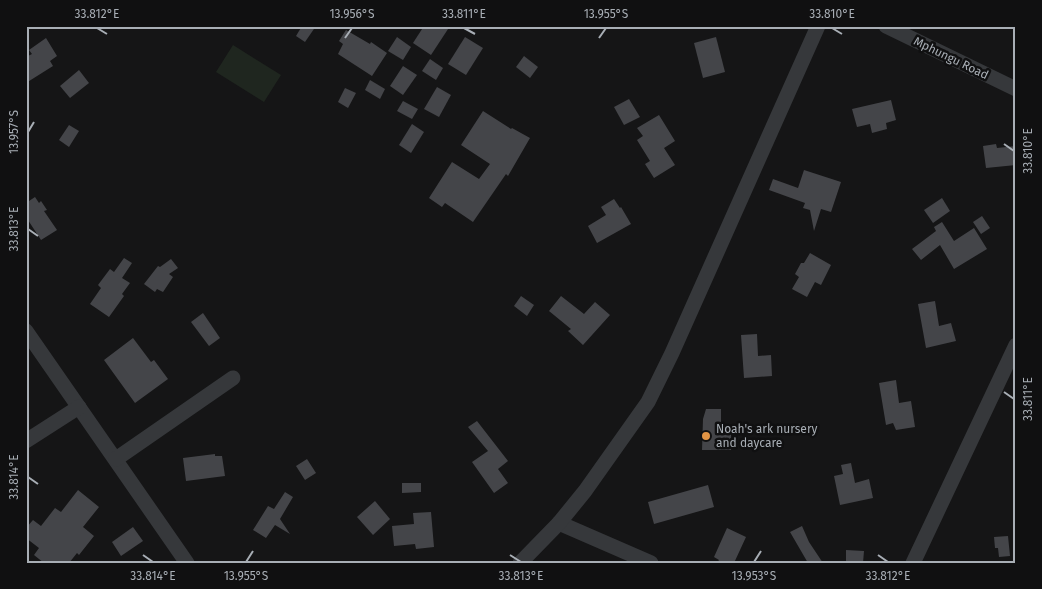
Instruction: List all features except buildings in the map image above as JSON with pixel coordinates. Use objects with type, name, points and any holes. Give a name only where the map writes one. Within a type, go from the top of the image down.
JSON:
[{"type":"street","points":[[520,563],[559,523],[585,491],[648,402],[672,353],[818,26]]},
{"type":"street","name":"Mphungu Road","points":[[886,26],[1016,89]]},
{"type":"street","points":[[26,330],[187,563]]},
{"type":"street","points":[[913,563],[1016,344]]},
{"type":"street","points":[[116,459],[233,378]]},
{"type":"street","points":[[26,441],[79,407]]},
{"type":"street","points":[[559,523],[652,563]]},
{"type":"shaded area","points":[[233,45],[281,75],[264,102],[216,72]]},
{"type":"place","name":"Noah's ark nursery and daycare","points":[[706,436]]}]
